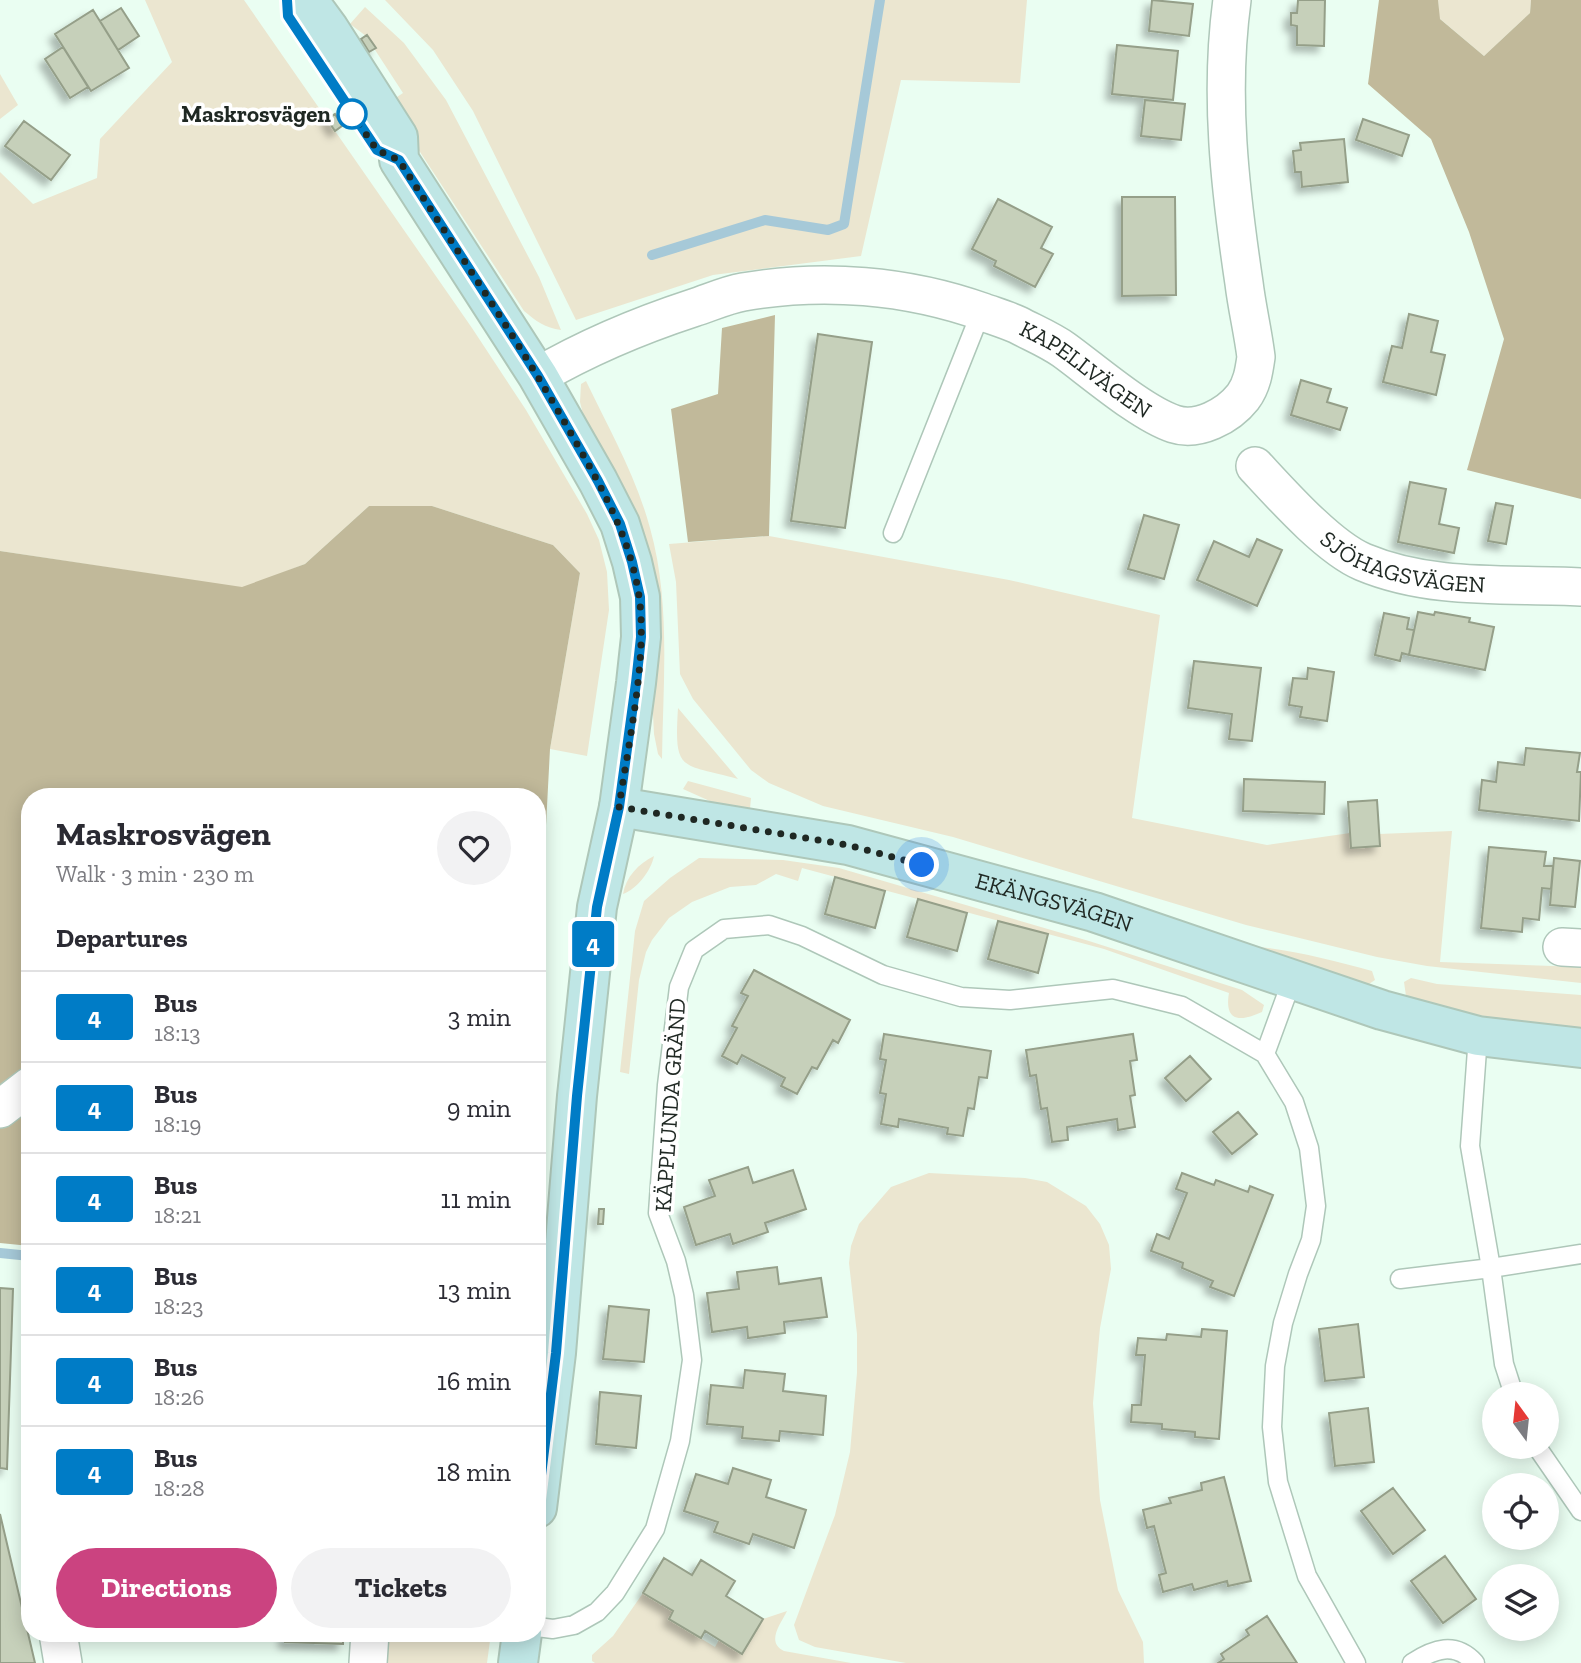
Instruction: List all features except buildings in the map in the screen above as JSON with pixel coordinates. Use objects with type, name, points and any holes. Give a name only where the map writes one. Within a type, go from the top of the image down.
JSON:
[{"type":"street","points":[[287,0],[288,16],[377,150],[399,160]]},
{"type":"street","points":[[304,0],[310,3],[329,29],[398,137],[399,160],[538,376],[620,524],[640,597],[640,649],[619,807],[596,921],[547,1353]]},
{"type":"street","name":"KAPELLVÄGEN","points":[[538,376],[592,346],[641,326],[741,292],[802,286],[855,286],[903,291],[951,301],[1014,323],[1061,348],[1139,404],[1175,424],[1198,426],[1226,414],[1244,396],[1254,375],[1256,357],[1234,218],[1225,104],[1227,38],[1233,0]]},
{"type":"street","name":"SJÖHAGSVÄGEN","points":[[1255,467],[1301,515],[1362,562],[1435,580],[1487,585],[1581,587]]},
{"type":"street","name":"EKÄNGSVÄGEN","points":[[619,807],[848,845],[1094,912],[1382,1010],[1478,1035],[1581,1048]]},
{"type":"street","points":[[0,1109],[21,1093]]},
{"type":"street","points":[[60,1642],[63,1663]]},
{"type":"street","points":[[368,1663],[369,1642]]},
{"type":"street","points":[[518,1663],[521,1642]]},
{"type":"lane","points":[[893,533],[981,312]]},
{"type":"lane","name":"KÄPPLUNDA GRÄND","points":[[546,1628],[574,1625],[597,1612],[615,1593],[656,1529],[680,1441],[692,1360],[676,1261],[658,1213],[667,1086],[679,987],[694,950],[724,929],[769,925],[802,936],[883,975],[961,997],[1010,1000],[1113,989],[1182,1006],[1265,1054],[1294,1102],[1309,1148],[1316,1206],[1311,1240],[1283,1323],[1275,1366],[1272,1427],[1278,1482],[1307,1576],[1356,1663]]},
{"type":"lane","points":[[1265,1054],[1292,980]]},
{"type":"lane","points":[[1478,1035],[1470,1146],[1492,1268],[1504,1364],[1510,1382]]},
{"type":"lane","points":[[1400,1279],[1581,1254]]},
{"type":"lane","points":[[1546,1460],[1581,1510]]},
{"type":"lane","points":[[1412,1663],[1428,1653],[1450,1648],[1468,1656],[1475,1663]]},
{"type":"shaded area","points":[[145,0],[244,0],[472,328],[526,410],[587,514],[599,540],[607,572],[609,610],[587,756],[550,749],[580,573],[553,545],[432,506],[369,506],[305,564],[243,588],[0,551],[0,172],[33,204],[97,178],[100,139],[172,62]]},
{"type":"shaded area","points":[[385,0],[1027,0],[1020,83],[901,80],[861,256],[713,275],[576,320],[473,111],[433,50]]},
{"type":"shaded area","points":[[1379,0],[1438,0],[1440,19],[1484,56],[1530,13],[1531,0],[1581,0],[1581,499],[1467,470],[1504,339],[1469,232],[1431,139],[1368,84]]},
{"type":"shaded area","points":[[1438,0],[1531,0],[1530,13],[1484,56],[1439,18]]},
{"type":"shaded area","points":[[365,7],[404,43],[446,100],[539,277],[561,330],[550,328],[524,311],[388,103],[403,93],[366,36],[350,24]]},
{"type":"shaded area","points":[[0,74],[18,105],[0,119]]},
{"type":"shaded area","points":[[775,315],[769,536],[688,542],[671,409],[718,394],[722,328]]},
{"type":"shaded area","points":[[586,381],[637,490],[657,556],[664,643],[662,759],[658,754],[654,734],[652,694],[615,473],[583,414],[580,402],[581,384]]},
{"type":"shaded area","points":[[369,506],[432,506],[553,545],[580,573],[550,749],[546,826],[546,788],[21,788],[21,1078],[0,1097],[0,551],[242,587],[305,564]]},
{"type":"shaded area","points":[[769,536],[1009,580],[1160,615],[1132,818],[1267,845],[1350,833],[1351,848],[1380,846],[1379,834],[1452,831],[1440,962],[1581,967],[1581,983],[1427,966],[1377,957],[1246,925],[953,837],[823,806],[769,783],[751,770],[693,699],[680,674],[676,582],[669,544]]},
{"type":"shaded area","points":[[678,708],[738,779],[692,767],[685,762],[680,755],[678,744]]},
{"type":"shaded area","points":[[688,781],[751,798],[750,809],[712,802],[683,789]]},
{"type":"shaded area","points":[[654,856],[643,879],[623,894],[634,872]]},
{"type":"shaded area","points":[[699,858],[783,860],[839,868],[1089,941],[1242,990],[1264,1005],[1262,1012],[1247,1017],[1235,1017],[1229,1010],[1229,993],[1104,949],[802,868],[798,881],[776,874],[756,885],[730,887],[692,902],[669,918],[646,952],[639,980],[629,1074],[620,1072],[635,931],[644,901],[670,878]]},
{"type":"shaded area","points":[[1248,946],[1295,952],[1372,971],[1375,980],[1369,984]]},
{"type":"shaded area","points":[[1411,978],[1437,984],[1581,995],[1581,1033],[1447,1012],[1406,996],[1404,982]]},
{"type":"shaded area","points":[[21,1108],[21,1245],[0,1243],[0,1124]]},
{"type":"shaded area","points":[[929,1173],[1025,1178],[1047,1182],[1086,1206],[1100,1224],[1109,1245],[1111,1269],[1100,1328],[1093,1403],[1100,1500],[1118,1590],[1143,1642],[1144,1663],[906,1663],[815,1647],[799,1640],[794,1625],[835,1515],[850,1452],[857,1373],[857,1334],[849,1263],[851,1246],[859,1224],[891,1187]]},
{"type":"shaded area","points":[[643,1593],[673,1611],[669,1619],[715,1647],[719,1640],[741,1653],[763,1619],[787,1611],[776,1633],[779,1647],[784,1651],[851,1663],[592,1661],[592,1655],[613,1636]]},
{"type":"shaded area","points":[[384,1642],[490,1642],[487,1663],[383,1663]]},
{"type":"waterway","points":[[652,255],[765,220],[828,230],[844,224],[880,0]]},
{"type":"waterway","points":[[0,1253],[21,1255]]},
{"type":"bus line","name":"4","points":[[287,0],[288,16],[352,114],[377,150],[399,160],[538,376],[620,524],[640,597],[641,637],[619,807],[597,907],[577,1096],[556,1353],[546,1435]]},
{"type":"place","name":"Maskrosvägen","points":[[352,114]]},
{"type":"route","points":[[352,114],[377,150],[399,160],[538,376],[620,524],[640,597],[641,637],[619,807],[848,845],[922,865]]}]
